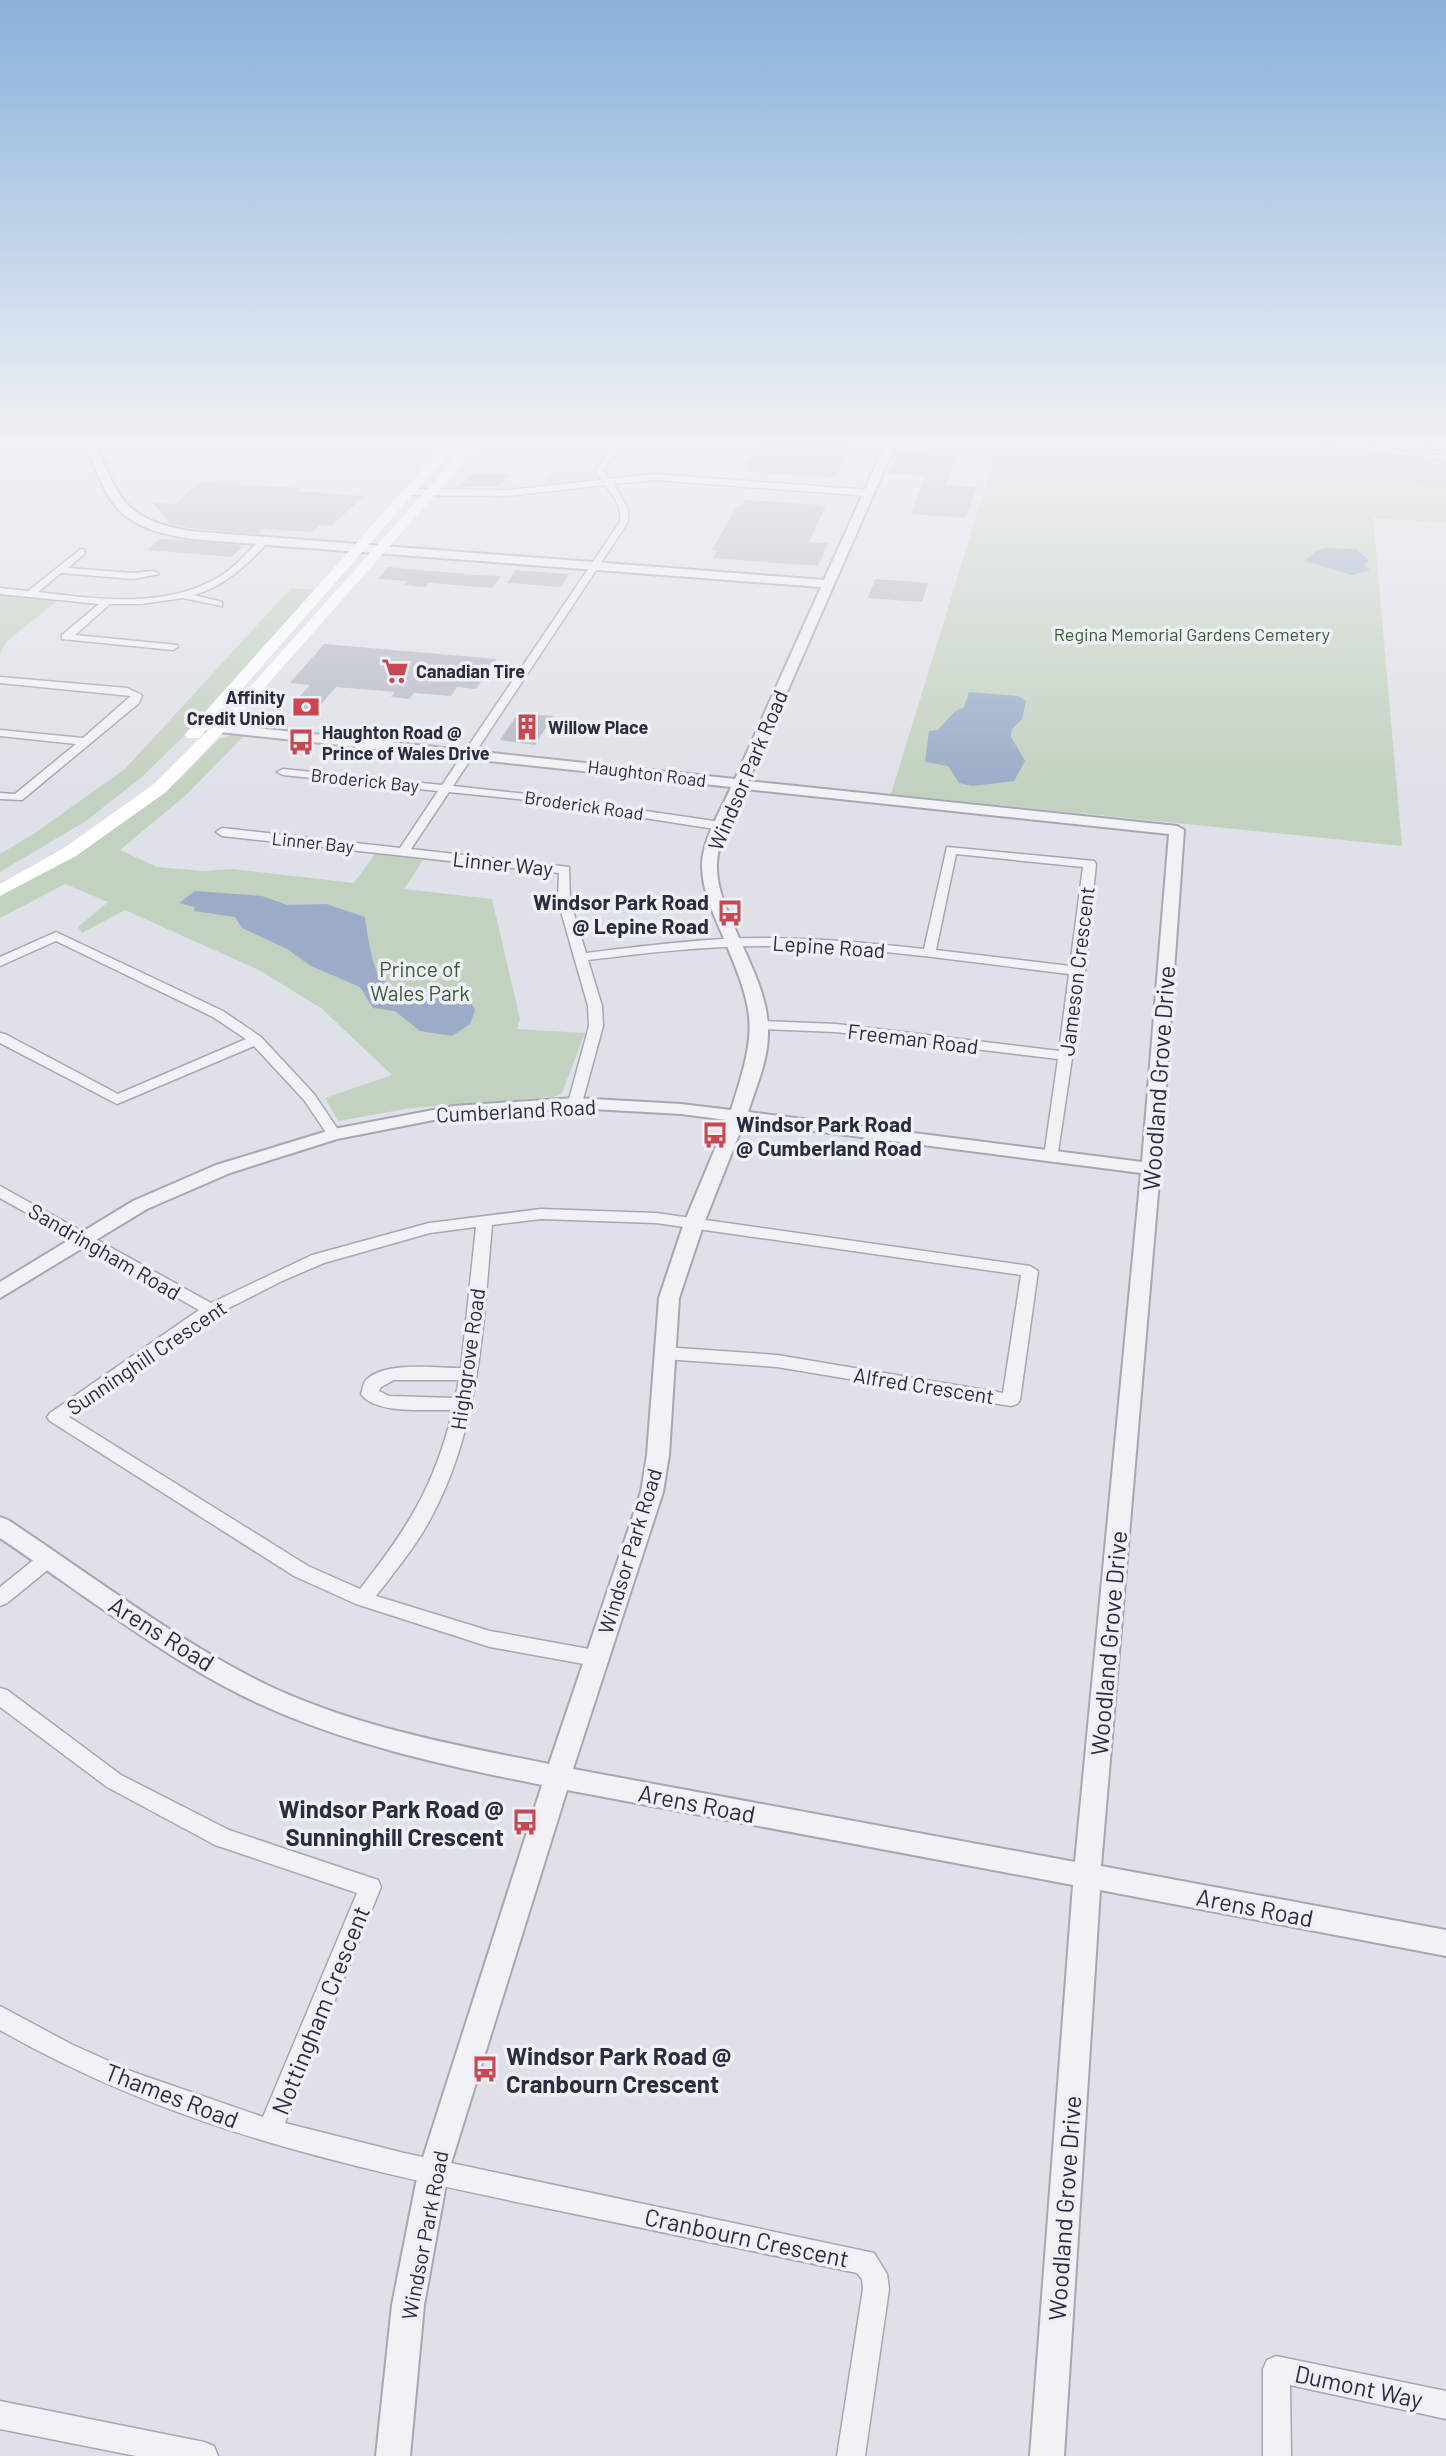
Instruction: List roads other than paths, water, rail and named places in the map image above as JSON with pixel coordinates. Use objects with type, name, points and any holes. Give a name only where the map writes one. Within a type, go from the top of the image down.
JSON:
[{"type":"main road","points":[[0,877],[108,813],[155,774],[349,560]]},
{"type":"main road","points":[[0,891],[71,852],[160,788],[220,728],[369,560]]},
{"type":"street","points":[[30,594],[72,560]]},
{"type":"street","points":[[0,591],[109,600],[157,599],[183,595],[218,581],[243,560]]},
{"type":"street","points":[[509,560],[828,584]]},
{"type":"street","points":[[403,852],[600,560]]},
{"type":"street","name":"Windsor Park Road","points":[[393,2456],[408,2305],[433,2173],[595,1658],[652,1492],[658,1455],[669,1298],[694,1223],[738,1115],[756,1059],[760,1025],[753,989],[713,895],[709,876],[712,847],[839,560]]},
{"type":"street","points":[[60,570],[133,576],[154,574]]},
{"type":"street","points":[[183,595],[219,604]]},
{"type":"street","points":[[109,600],[66,637],[173,648]]},
{"type":"street","points":[[0,680],[127,691],[137,695],[135,701],[18,798],[0,796]]},
{"type":"street","name":"Haughton Road","points":[[201,726],[1177,831]]},
{"type":"street","points":[[0,733],[85,742]]},
{"type":"street","name":"Broderick Bay","points":[[283,772],[446,789]]},
{"type":"street","name":"Broderick Road","points":[[446,789],[590,805],[721,826]]},
{"type":"street","name":"Woodland Grove Drive","points":[[1047,2456],[1087,1876],[1151,1169],[1177,831]]},
{"type":"street","name":"Linner Bay","points":[[222,832],[403,852]]},
{"type":"street","name":"Jameson Crescent","points":[[929,954],[951,850],[1090,864],[1052,1156]]},
{"type":"street","name":"Linner Way","points":[[403,852],[565,870],[564,901],[595,1006],[596,1026],[575,1103]]},
{"type":"street","points":[[0,962],[56,936],[218,1014],[256,1040],[309,1097],[334,1134]]},
{"type":"street","name":"Lepine Road","points":[[581,957],[734,942],[826,944],[1078,971]]},
{"type":"street","name":"Freeman Road","points":[[760,1025],[836,1028],[1066,1056]]},
{"type":"street","points":[[0,1037],[117,1100],[256,1040]]},
{"type":"street","name":"Cumberland Road","points":[[0,1291],[83,1237],[140,1205],[185,1185],[263,1155],[334,1134],[454,1111],[575,1103],[738,1115],[1151,1169]]},
{"type":"street","name":"Sandringham Road","points":[[0,1191],[211,1310]]},
{"type":"street","name":"Sunninghill Crescent","points":[[595,1658],[490,1639],[363,1599],[301,1571],[56,1417],[211,1310],[318,1259],[429,1228],[541,1214],[591,1214],[694,1223]]},
{"type":"street","name":"Highgrove Road","points":[[363,1599],[407,1542],[430,1502],[453,1446],[464,1404],[485,1220]]},
{"type":"street","name":"Alfred Crescent","points":[[664,1353],[777,1361],[1011,1400],[1030,1271],[694,1223]]},
{"type":"street","points":[[464,1404],[387,1402],[370,1394],[373,1383],[393,1374],[468,1374]]},
{"type":"street","name":"Arens Road","points":[[0,1526],[192,1655],[269,1696],[357,1730],[463,1758],[558,1777],[1446,1943]]},
{"type":"street","points":[[0,1598],[48,1559]]},
{"type":"street","name":"Nottingham Crescent","points":[[0,1696],[114,1781],[223,1838],[370,1887],[269,2132]]},
{"type":"street","name":"Thames Road","points":[[0,2017],[40,2042],[155,2092],[269,2132],[433,2173]]},
{"type":"street","name":"Cranbourn Crescent","points":[[433,2173],[865,2262],[874,2274],[876,2289],[851,2456]]},
{"type":"street","name":"Dumont Way","points":[[1277,2456],[1276,2369],[1446,2404]]},
{"type":"street","points":[[0,2415],[204,2456]]},
{"type":"water","points":[[1369,560],[1364,566],[1370,570],[1352,575],[1305,561]]},
{"type":"water","points":[[969,692],[1018,696],[1026,701],[1022,719],[1012,729],[1011,737],[1025,761],[1014,781],[972,786],[959,783],[948,766],[925,762],[929,731],[938,730],[954,712],[964,707]]},
{"type":"water","points":[[195,891],[262,896],[287,905],[326,904],[365,917],[373,960],[382,980],[398,989],[409,991],[466,995],[475,1010],[470,1024],[452,1036],[420,1031],[395,1011],[373,1008],[360,987],[311,966],[287,949],[242,928],[235,917],[194,911],[195,907],[179,903]]},
{"type":"place","name":"Canadian Tire","points":[[395,671]]},
{"type":"place","name":"Affinity Credit Union","points":[[306,707]]},
{"type":"place","name":"Willow Place","points":[[527,727]]},
{"type":"place","name":"Haughton Road @ Prince of Wales Drive","points":[[301,742]]},
{"type":"place","name":"Windsor Park Road @ Lepine Road","points":[[730,913]]},
{"type":"place","name":"Windsor Park Road @ Cumberland Road","points":[[715,1135]]},
{"type":"place","name":"Windsor Park Road @ Sunninghill Crescent","points":[[525,1822]]},
{"type":"place","name":"Windsor Park Road @ Cranbourn Crescent","points":[[485,2069]]},
{"type":"park label","name":"Regina Memorial Gardens Cemetery","points":[[1192,634]]},
{"type":"park label","name":"Prince of Wales Park","points":[[420,980]]}]
